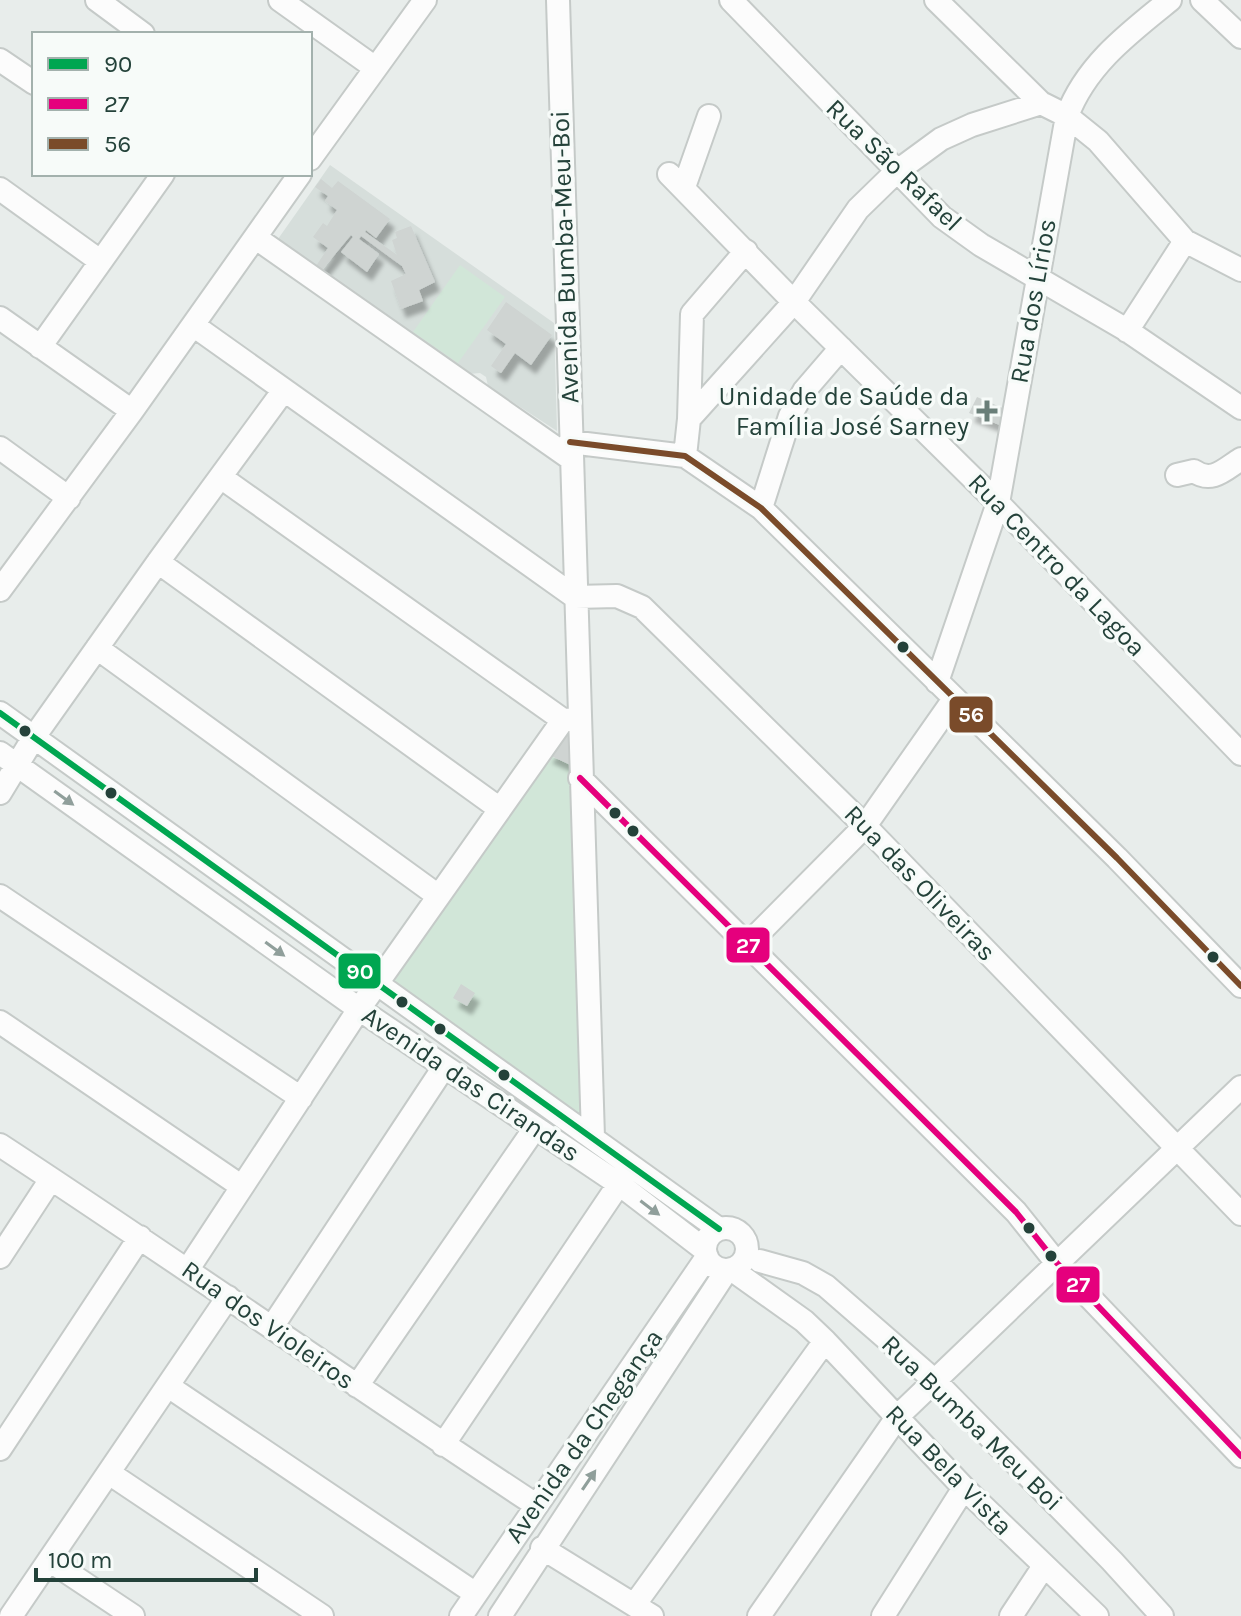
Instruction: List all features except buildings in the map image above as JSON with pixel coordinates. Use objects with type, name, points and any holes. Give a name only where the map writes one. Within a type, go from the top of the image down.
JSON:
[{"type":"street","points":[[97,0],[140,32]]},
{"type":"street","points":[[280,0],[374,67]]},
{"type":"street","points":[[312,154],[425,0]]},
{"type":"street","name":"Avenida Bumba-Meu-Boi","points":[[558,0],[575,597],[571,720],[580,778],[593,1137]]},
{"type":"street","name":"Rua São Rafael","points":[[731,0],[942,217],[962,233],[1127,331],[1241,408]]},
{"type":"street","points":[[936,0],[1041,103],[1067,116],[1098,141],[1185,241],[1241,270]]},
{"type":"street","name":"Rua dos Lírios","points":[[937,682],[998,503],[1067,116],[1085,79],[1125,36],[1170,0]]},
{"type":"street","points":[[1202,0],[1239,34],[1241,57]]},
{"type":"street","points":[[0,60],[32,82]]},
{"type":"street","points":[[689,419],[794,302],[858,209],[896,172],[941,139],[972,125],[1041,103]]},
{"type":"street","name":"Rua Centro da Lagoa","points":[[709,116],[676,180],[794,302],[998,503],[1241,754]]},
{"type":"street","points":[[40,347],[162,176]]},
{"type":"street","points":[[2,583],[69,498],[299,176]]},
{"type":"street","points":[[0,189],[100,261]]},
{"type":"street","points":[[256,238],[570,450],[685,456],[761,508],[1117,858],[1241,986]]},
{"type":"street","points":[[1127,331],[1185,241]]},
{"type":"street","points":[[685,456],[692,314],[746,251]]},
{"type":"street","points":[[0,318],[132,411]]},
{"type":"street","points":[[193,325],[575,597]]},
{"type":"street","points":[[761,508],[790,416],[804,391],[841,348]]},
{"type":"street","points":[[0,793],[9,759],[34,737],[284,390]]},
{"type":"street","points":[[0,448],[69,498]]},
{"type":"street","points":[[1177,475],[1194,471],[1211,478],[1241,459]]},
{"type":"street","points":[[188,1269],[437,895],[571,720],[222,478]]},
{"type":"street","points":[[158,562],[500,809]]},
{"type":"street","name":"Rua das Oliveiras","points":[[575,597],[617,596],[642,607],[865,826],[1241,1214]]},
{"type":"street","points":[[97,648],[437,895]]},
{"type":"street","points":[[746,946],[865,826],[954,699]]},
{"type":"street","name":"Avenida das Cirandas","points":[[0,713],[719,1229]]},
{"type":"street","name":"Avenida das Cirandas","points":[[9,759],[359,1009],[619,1184],[706,1254]]},
{"type":"street","points":[[580,778],[1016,1212],[1056,1262],[1241,1456]]},
{"type":"street","points":[[0,896],[301,1098]]},
{"type":"street","points":[[0,1022],[241,1186]]},
{"type":"street","points":[[272,1327],[444,1067]]},
{"type":"street","points":[[759,1616],[898,1416],[1241,1087]]},
{"type":"street","points":[[357,1386],[535,1128]]},
{"type":"street","name":"Rua dos Violeiros","points":[[0,1145],[188,1269],[443,1445],[536,1504]]},
{"type":"street","points":[[0,1257],[51,1179]]},
{"type":"street","points":[[443,1445],[619,1184]]},
{"type":"street","points":[[732,1228],[739,1232],[804,1321],[729,1269],[714,1266],[706,1254],[710,1236],[719,1229],[732,1228]]},
{"type":"street","points":[[0,1449],[140,1237]]},
{"type":"street","name":"Avenida da Chegança","points":[[461,1616],[706,1254]]},
{"type":"street","points":[[729,1269],[754,1255]]},
{"type":"street","name":"Rua Bumba Meu Boi","points":[[754,1255],[803,1273],[826,1286],[934,1380],[1162,1616]]},
{"type":"street","name":"Avenida da Chegança","points":[[500,1616],[729,1269]]},
{"type":"street","points":[[11,1616],[228,1297]]},
{"type":"street","name":"Rua Bela Vista","points":[[804,1321],[964,1488],[1097,1616]]},
{"type":"street","points":[[569,1510],[536,1504],[548,1540],[644,1610],[825,1341]]},
{"type":"street","points":[[168,1386],[476,1594]]},
{"type":"street","points":[[109,1473],[322,1616]]},
{"type":"street","points":[[883,1616],[964,1488]]},
{"type":"street","points":[[49,1560],[133,1616]]},
{"type":"street","points":[[1011,1616],[1044,1566]]},
{"type":"shaded area","points":[[330,165],[554,323],[557,431],[488,386],[486,377],[480,373],[469,374],[278,239]]},
{"type":"green space","points":[[460,265],[505,297],[458,363],[413,332]]},
{"type":"green space","points":[[547,754],[575,767],[583,1116],[393,983]]},
{"type":"transit line","name":"56","points":[[570,442],[685,456],[761,508],[1117,858],[1241,986]]},
{"type":"transit line","name":"90","points":[[0,713],[719,1229]]},
{"type":"transit line","name":"27","points":[[580,778],[1016,1212],[1056,1262],[1241,1456]]},
{"type":"place","name":"Unidade de Saúde da Família José Sarney","points":[[987,411]]}]
